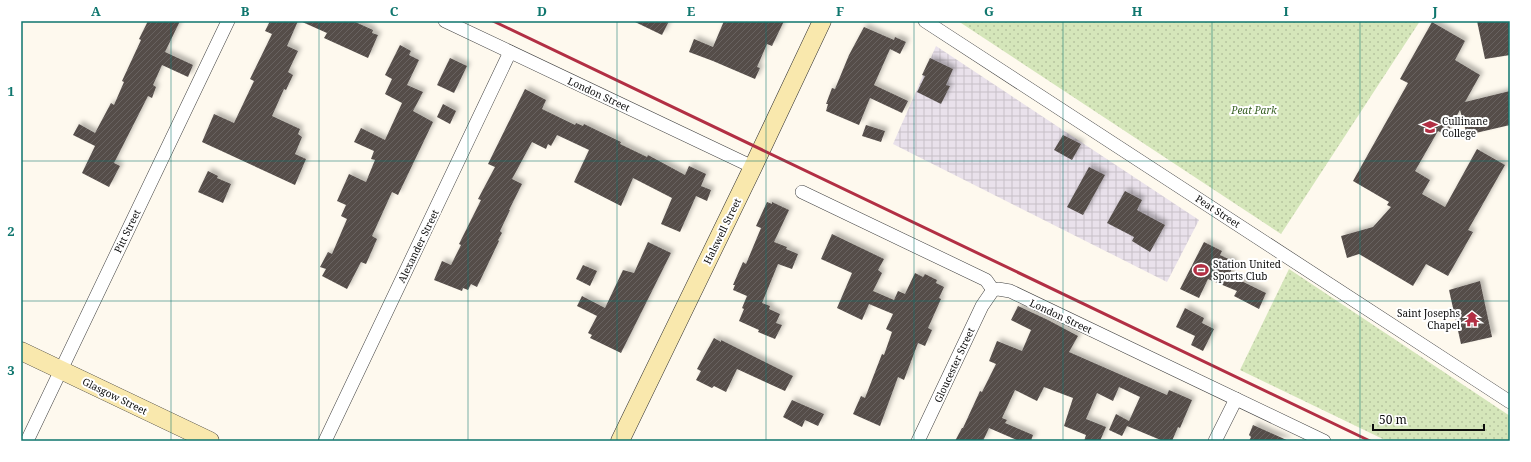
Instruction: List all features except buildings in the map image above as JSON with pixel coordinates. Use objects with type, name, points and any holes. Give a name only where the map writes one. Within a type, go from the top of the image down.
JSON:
[{"type":"street","name":"Pitt Street","points":[[27,441],[228,21]]},
{"type":"street","name":"London Street","points":[[445,21],[753,167]]},
{"type":"street","name":"Halswell Street","points":[[620,441],[822,21]]},
{"type":"street","name":"Peat Street","points":[[925,21],[1510,402]]},
{"type":"street","name":"Alexander Street","points":[[325,441],[510,52]]},
{"type":"street","points":[[802,192],[986,280],[993,290]]},
{"type":"street","name":"London Street","points":[[993,290],[998,289],[1010,291],[1324,441]]},
{"type":"street","name":"Gloucester Street","points":[[918,441],[982,306],[993,290]]},
{"type":"street","name":"Glasgow Street","points":[[21,351],[210,441]]},
{"type":"street","points":[[1215,441],[1236,399]]},
{"type":"shaded area","points":[[936,46],[1199,220],[1167,282],[893,144]]},
{"type":"green space","name":"Peat Park","points":[[958,21],[1420,21],[1281,234]]},
{"type":"green space","points":[[1289,269],[1510,416],[1510,441],[1387,441],[1240,370]]},
{"type":"railway","points":[[493,21],[1370,441]]},
{"type":"place","name":"Cullinane College","points":[[1430,127]]},
{"type":"place","name":"Station United Sports Club","points":[[1201,270]]},
{"type":"place","name":"Saint Josephs Chapel","points":[[1472,319]]}]
